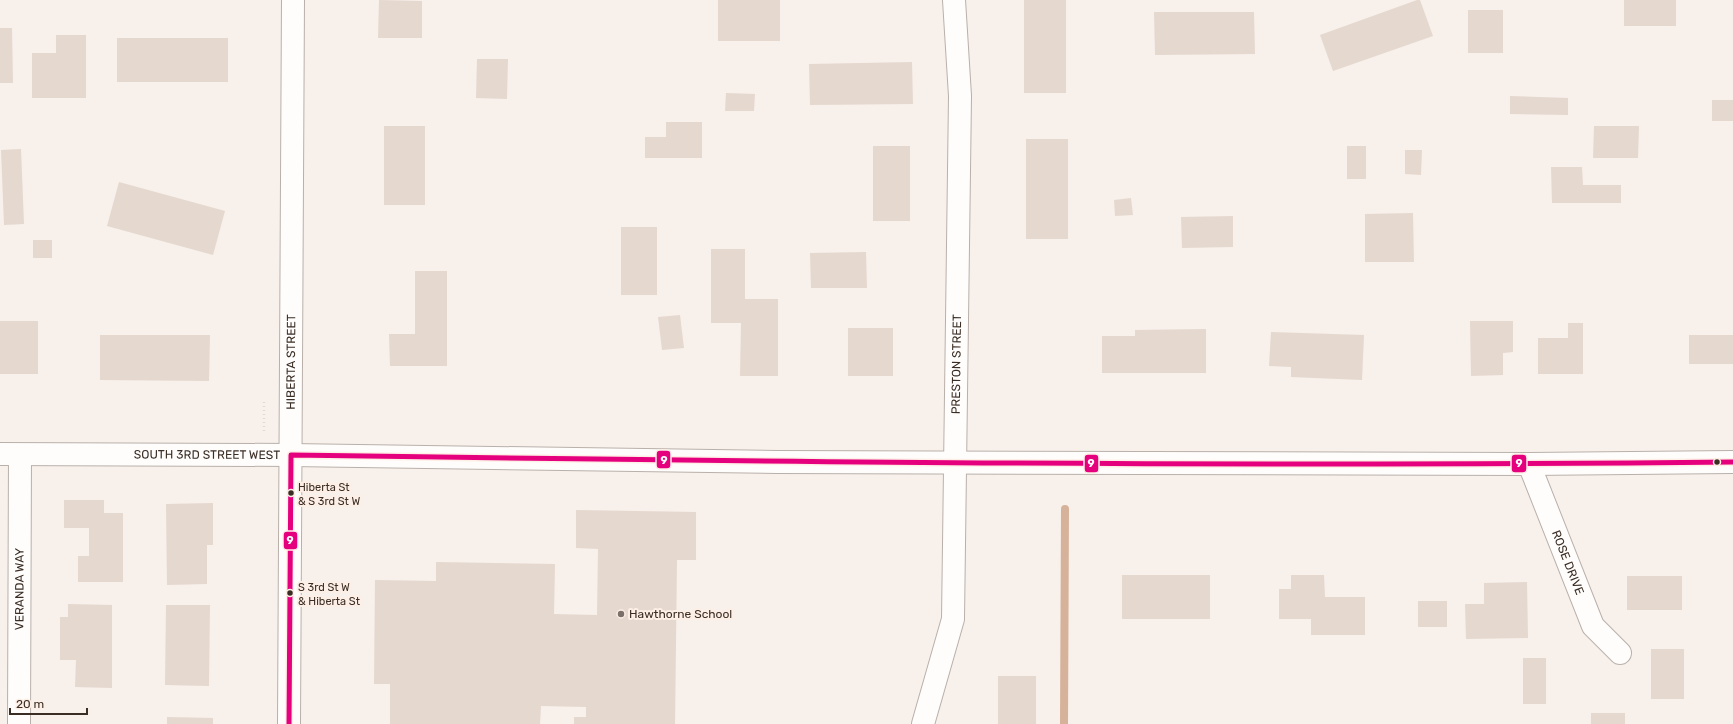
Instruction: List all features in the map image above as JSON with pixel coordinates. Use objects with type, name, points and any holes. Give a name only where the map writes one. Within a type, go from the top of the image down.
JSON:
[{"type":"street","name":"HIBERTA STREET","points":[[289,724],[294,0]]},
{"type":"street","name":"PRESTON STREET","points":[[923,724],[953,619],[960,96],[954,0]]},
{"type":"street","name":"SOUTH 3RD STREET WEST","points":[[10,455],[291,455],[777,462],[1529,464],[1733,462]]},
{"type":"street","name":"VERANDA WAY","points":[[10,455],[20,724]]},
{"type":"street","name":"ROSE DRIVE","points":[[1529,464],[1593,626],[1620,652]]},
{"type":"building","points":[[379,0],[422,1],[422,38],[378,38]]},
{"type":"building","points":[[718,0],[780,0],[780,41],[718,41]]},
{"type":"building","points":[[1024,0],[1066,0],[1066,93],[1024,93]]},
{"type":"building","points":[[1420,0],[1433,36],[1333,71],[1320,35]]},
{"type":"building","points":[[1624,0],[1676,0],[1676,26],[1624,26]]},
{"type":"building","points":[[1468,10],[1503,10],[1503,53],[1468,53]]},
{"type":"building","points":[[1154,12],[1254,12],[1255,54],[1155,55]]},
{"type":"building","points":[[0,28],[12,28],[13,83],[0,83]]},
{"type":"building","points":[[56,35],[86,35],[86,98],[32,98],[32,53],[56,53]]},
{"type":"building","points":[[117,38],[228,38],[228,82],[117,82]]},
{"type":"building","points":[[477,59],[508,59],[507,99],[476,98]]},
{"type":"building","points":[[912,62],[913,104],[810,105],[809,64]]},
{"type":"building","points":[[726,93],[755,94],[754,111],[725,111]]},
{"type":"building","points":[[1510,96],[1568,98],[1568,115],[1510,114]]},
{"type":"building","points":[[1712,100],[1733,100],[1733,121],[1712,121]]},
{"type":"building","points":[[666,122],[702,122],[702,158],[645,158],[645,137],[666,137]]},
{"type":"building","points":[[384,126],[425,126],[425,205],[384,205]]},
{"type":"building","points":[[1594,126],[1639,126],[1638,158],[1593,158]]},
{"type":"building","points":[[1026,139],[1068,139],[1068,239],[1026,239]]},
{"type":"building","points":[[873,146],[910,146],[910,221],[873,221]]},
{"type":"building","points":[[1347,146],[1366,146],[1366,179],[1347,179]]},
{"type":"building","points":[[21,149],[24,224],[4,225],[1,150]]},
{"type":"building","points":[[1405,150],[1422,150],[1421,175],[1405,174]]},
{"type":"building","points":[[1551,167],[1582,167],[1583,185],[1621,185],[1621,203],[1552,203]]},
{"type":"building","points":[[119,182],[225,211],[213,255],[107,226]]},
{"type":"building","points":[[1131,198],[1133,215],[1115,216],[1114,200]]},
{"type":"building","points":[[1413,213],[1414,262],[1365,262],[1365,214]]},
{"type":"building","points":[[1233,216],[1233,247],[1182,248],[1181,217]]},
{"type":"building","points":[[621,227],[657,227],[657,295],[621,295]]},
{"type":"building","points":[[33,240],[52,240],[52,258],[33,258]]},
{"type":"building","points":[[711,249],[745,249],[745,299],[778,299],[778,376],[740,376],[741,323],[711,323]]},
{"type":"building","points":[[866,252],[867,288],[811,288],[810,253]]},
{"type":"building","points":[[415,271],[447,271],[447,366],[390,366],[389,334],[415,334]]},
{"type":"building","points":[[680,315],[684,348],[662,350],[658,317]]},
{"type":"building","points":[[0,321],[38,321],[38,374],[0,374]]},
{"type":"building","points":[[1470,321],[1513,321],[1513,352],[1503,353],[1503,375],[1471,376]]},
{"type":"building","points":[[1568,323],[1583,323],[1583,374],[1538,374],[1538,338],[1568,338]]},
{"type":"building","points":[[848,328],[893,328],[893,376],[848,376]]},
{"type":"building","points":[[1206,329],[1206,373],[1102,373],[1102,336],[1135,336],[1135,330]]},
{"type":"building","points":[[1271,332],[1364,335],[1362,380],[1291,377],[1291,367],[1269,366]]},
{"type":"building","points":[[100,335],[210,335],[209,381],[100,380]]},
{"type":"building","points":[[1689,335],[1733,335],[1733,364],[1689,364]]},
{"type":"building","points":[[64,500],[104,500],[104,513],[123,513],[123,582],[78,582],[78,556],[89,556],[89,528],[64,528]]},
{"type":"building","points":[[213,503],[213,545],[207,545],[207,584],[167,585],[166,504]]},
{"type":"building","points":[[576,510],[696,512],[696,560],[677,560],[675,724],[574,724],[574,717],[586,717],[586,707],[541,706],[540,724],[390,724],[390,684],[374,684],[375,580],[436,581],[436,562],[555,564],[554,614],[597,615],[598,549],[576,548]]},
{"type":"building","points":[[1122,575],[1210,575],[1210,619],[1122,619]]},
{"type":"building","points":[[1291,575],[1324,575],[1325,597],[1365,597],[1365,635],[1311,635],[1311,619],[1279,619],[1279,589],[1291,589]]},
{"type":"building","points":[[1627,576],[1682,576],[1682,610],[1627,610]]},
{"type":"building","points":[[1527,582],[1528,638],[1466,639],[1465,604],[1484,604],[1484,583]]},
{"type":"building","points":[[1418,601],[1447,601],[1447,627],[1418,627]]},
{"type":"building","points":[[68,604],[112,605],[112,688],[75,687],[76,660],[60,660],[60,617],[68,617]]},
{"type":"building","points":[[166,605],[210,605],[209,686],[165,685]]},
{"type":"building","points":[[1651,649],[1684,649],[1684,699],[1651,699]]},
{"type":"building","points":[[1523,658],[1546,658],[1546,704],[1523,704]]},
{"type":"building","points":[[998,676],[1036,676],[1036,724],[998,724]]},
{"type":"building","points":[[1591,713],[1625,713],[1625,724],[1591,724]]},
{"type":"building","points":[[167,717],[213,718],[213,724],[167,724]]},
{"type":"waterway","points":[[1064,724],[1065,509]]},
{"type":"transit line","name":"9","points":[[289,724],[291,455],[652,460],[1192,464],[1733,462]]},
{"type":"place","name":"Hiberta St & S 3rd St W","points":[[291,493]]},
{"type":"place","name":"S 3rd St W & Hiberta St","points":[[290,593]]},
{"type":"place","name":"Hawthorne School","points":[[621,614]]}]
